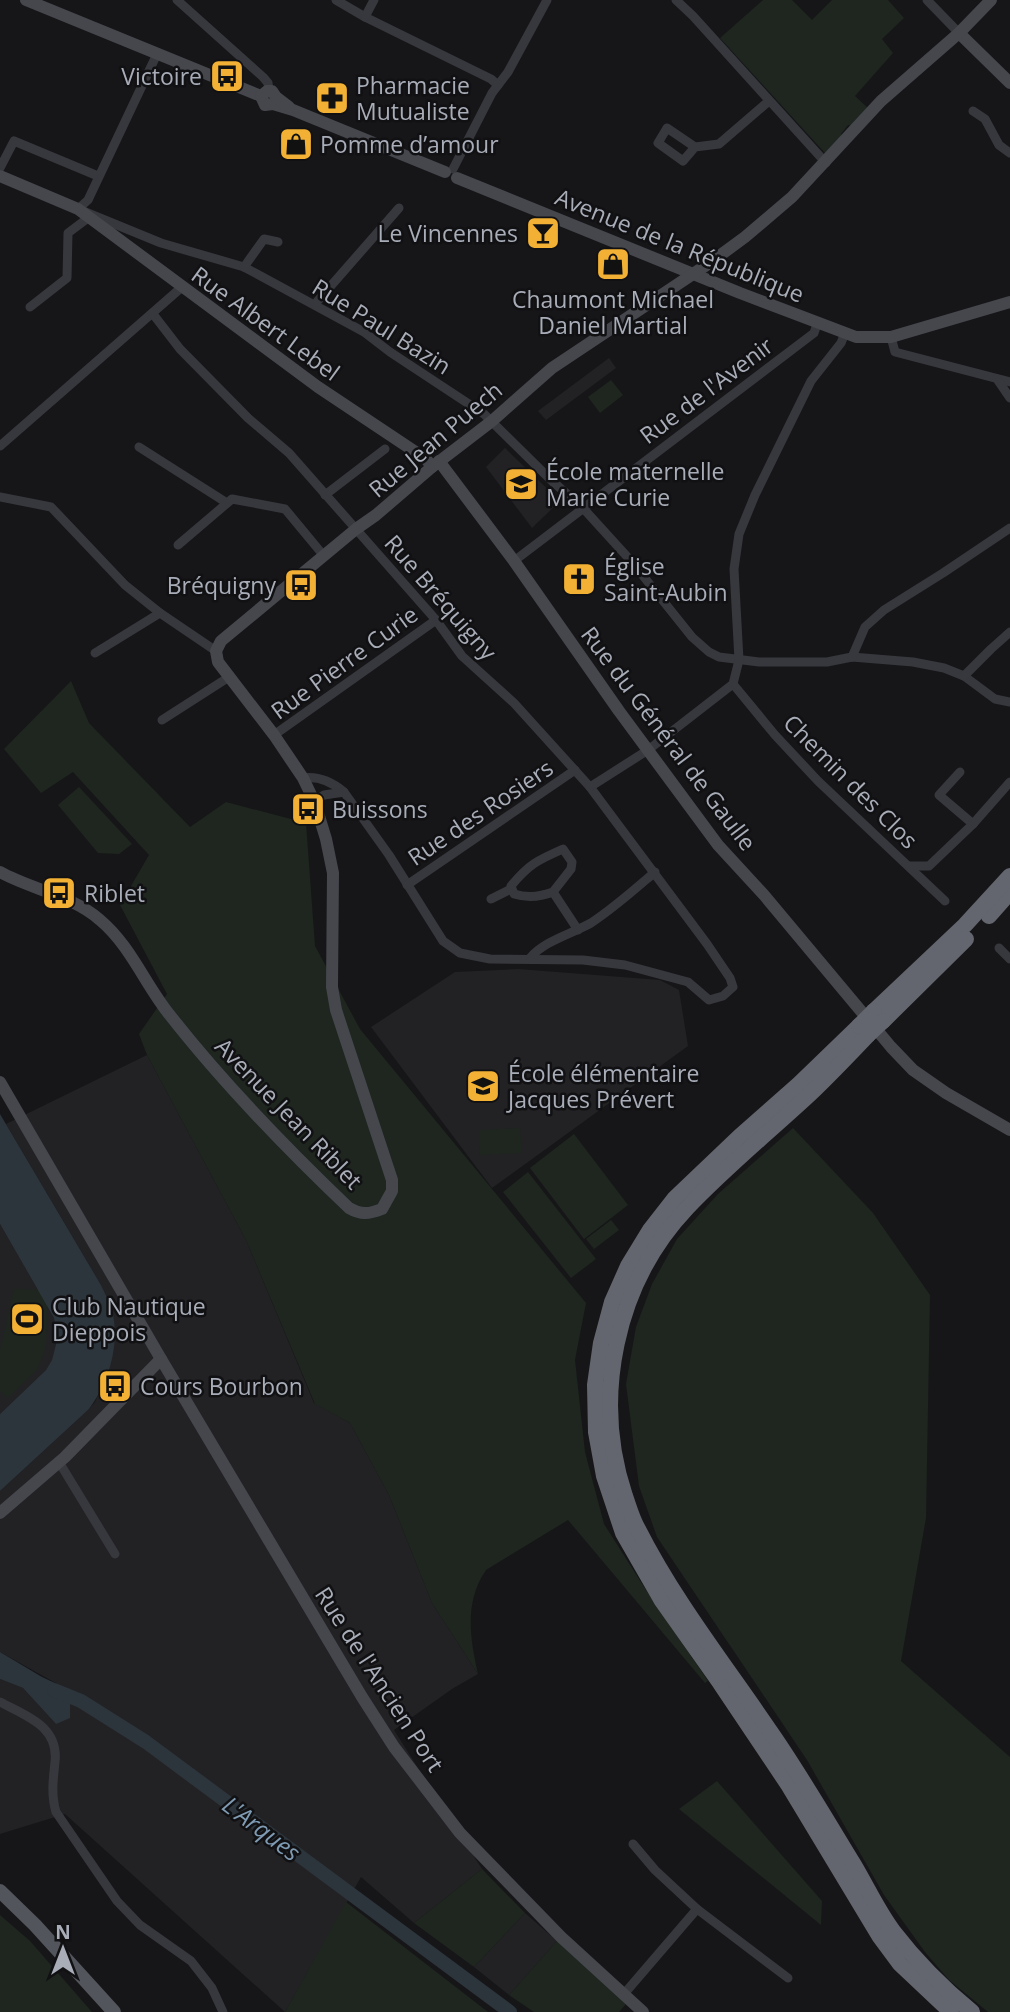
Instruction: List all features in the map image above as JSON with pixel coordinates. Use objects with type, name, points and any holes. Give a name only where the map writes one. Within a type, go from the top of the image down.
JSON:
[{"type":"highway","points":[[879,1016],[1010,876]]},
{"type":"highway","points":[[951,2012],[900,1964],[880,1937],[789,1786],[662,1601],[624,1534],[604,1476],[596,1432],[595,1385],[601,1343],[612,1302],[628,1266],[650,1230],[684,1189],[739,1137],[973,932],[1010,892]]},
{"type":"highway","points":[[864,1030],[811,1093],[686,1209],[663,1238],[625,1308],[615,1346],[610,1385],[610,1431],[617,1472],[636,1527],[675,1594],[802,1779],[891,1928],[913,1956],[972,2012]]},
{"type":"main road","points":[[0,1884],[114,2012]]},
{"type":"main road","points":[[0,1891],[35,1925]]},
{"type":"street","name":"Avenue de la République","points":[[26,0],[270,97],[293,110],[817,324],[845,333],[868,338],[891,337],[1010,302]]},
{"type":"street","points":[[177,0],[263,77],[268,83],[270,97]]},
{"type":"street","points":[[336,0],[498,85]]},
{"type":"street","points":[[366,17],[374,0]]},
{"type":"street","points":[[451,173],[467,139],[508,72],[546,0]]},
{"type":"street","points":[[676,0],[694,16],[826,163]]},
{"type":"street","points":[[927,0],[1010,83]]},
{"type":"street","name":"Rue Jean Puech","points":[[216,651],[220,641],[492,421],[552,368],[745,237],[792,197],[881,101],[959,33],[991,0]]},
{"type":"street","points":[[78,209],[88,200],[158,54]]},
{"type":"street","points":[[695,148],[667,128],[658,143],[684,161],[695,148],[719,144],[769,101]]},
{"type":"street","points":[[973,111],[985,119],[999,145],[1010,153]]},
{"type":"street","points":[[0,168],[14,141],[98,176]]},
{"type":"street","name":"Rue Albert Lebel","points":[[0,177],[78,209],[318,387],[436,464]]},
{"type":"street","points":[[315,304],[399,208]]},
{"type":"street","name":"Rue Paul Bazin","points":[[78,209],[161,243],[244,267],[364,332],[492,421],[547,477],[582,507],[632,562],[692,637],[709,652],[719,657],[759,662],[816,663],[852,657],[913,662],[944,668],[964,676],[995,699],[1010,702]]},
{"type":"street","points":[[30,307],[67,278],[68,233],[88,218]]},
{"type":"street","points":[[244,267],[264,239],[278,242]]},
{"type":"street","points":[[0,446],[182,287]]},
{"type":"street","name":"Rue Bréquigny","points":[[153,314],[180,349],[248,418],[289,453],[436,620],[462,656],[514,703],[590,787],[723,967],[733,987],[723,996],[709,1000],[688,982],[625,965],[530,958]]},
{"type":"street","name":"Rue de l'Avenir","points":[[514,561],[814,333],[817,324]]},
{"type":"street","points":[[590,787],[648,750],[733,684],[739,660],[734,569],[738,534],[811,381],[841,343],[845,333]]},
{"type":"street","points":[[891,337],[895,352],[1010,382]]},
{"type":"street","points":[[997,379],[1010,398]]},
{"type":"street","points":[[139,447],[227,503]]},
{"type":"street","points":[[325,495],[385,449]]},
{"type":"street","name":"Rue du Général de Gaulle","points":[[436,464],[514,561],[718,845],[764,895],[891,1047],[924,1078],[1010,1130]]},
{"type":"street","points":[[0,497],[51,507],[125,585],[160,613],[216,651]]},
{"type":"street","points":[[178,545],[232,499],[285,509],[324,556]]},
{"type":"street","points":[[852,657],[865,627],[884,610],[1010,528]]},
{"type":"street","points":[[95,653],[160,613]]},
{"type":"street","name":"Rue Pierre Curie","points":[[274,735],[436,620]]},
{"type":"street","points":[[964,676],[1010,632]]},
{"type":"street","name":"Avenue Jean Riblet","points":[[0,872],[75,904],[100,919],[113,932],[167,1012],[261,1121],[349,1208],[358,1213],[371,1213],[382,1209],[392,1191],[391,1180],[336,1010],[332,987],[333,873],[326,839],[303,778],[218,662],[216,651]]},
{"type":"street","points":[[162,720],[229,677]]},
{"type":"street","name":"Chemin des Clos","points":[[733,684],[818,781],[945,901]]},
{"type":"street","name":"Rue des Rosiers","points":[[407,885],[575,771]]},
{"type":"street","points":[[960,772],[939,794],[973,824]]},
{"type":"street","points":[[303,778],[313,777],[335,784],[344,792],[443,941],[460,953],[490,959],[530,958],[537,950],[578,930],[622,900],[655,872]]},
{"type":"street","points":[[910,866],[929,866],[973,824],[1010,782]]},
{"type":"street","points":[[314,802],[324,795],[344,792]]},
{"type":"street","points":[[491,900],[511,889],[524,870],[537,860],[563,849],[572,862],[571,869],[553,892],[525,897],[514,894],[511,889]]},
{"type":"street","points":[[553,892],[578,930]]},
{"type":"street","points":[[999,948],[1010,958]]},
{"type":"street","name":"Rue de l'Ancien Port","points":[[0,1082],[161,1359],[394,1747],[460,1833],[561,1937],[643,2012]]},
{"type":"street","points":[[0,1513],[59,1462],[161,1359]]},
{"type":"street","points":[[59,1462],[115,1554]]},
{"type":"street","points":[[0,1702],[41,1725],[51,1735],[56,1758],[52,1797],[56,1812],[117,1901],[140,1925],[191,1961],[212,1988],[223,2012]]},
{"type":"street","points":[[634,1844],[655,1870],[697,1909],[788,1978]]},
{"type":"street","points":[[624,1994],[697,1909]]},
{"type":"shaded area","points":[[763,0],[792,0],[812,20],[832,0],[888,0],[904,18],[882,39],[893,53],[855,96],[868,108],[852,126],[848,125],[841,134],[843,137],[825,153],[720,38]]},
{"type":"shaded area","points":[[609,358],[616,368],[546,420],[538,411]]},
{"type":"shaded area","points":[[611,380],[623,395],[600,413],[588,397]]},
{"type":"shaded area","name":"École maternelle Marie Curie","points":[[505,448],[560,501],[532,528],[486,467]]},
{"type":"shaded area","points":[[71,681],[89,723],[190,827],[226,802],[306,823],[315,946],[360,1029],[586,1303],[575,1360],[585,1452],[604,1524],[708,1681],[705,1683],[568,1520],[486,1570],[474,1595],[471,1620],[478,1674],[432,1603],[389,1495],[350,1423],[315,1404],[246,1240],[147,1055],[139,1034],[167,994],[120,905],[149,855],[73,772],[41,793],[4,749]]},
{"type":"shaded area","points":[[79,787],[132,844],[119,854],[98,853],[58,805]]},
{"type":"shaded area","name":"École élémentaire Jacques Prévert","points":[[518,969],[660,980],[679,990],[688,1046],[492,1188],[371,1027],[455,972]]},
{"type":"shaded area","points":[[147,1055],[246,1240],[314,1403],[350,1423],[389,1495],[432,1603],[478,1674],[394,1730],[482,1869],[414,1923],[361,1877],[285,2012],[65,1814],[0,1834],[0,1679],[23,1688],[56,1724],[70,1691],[0,1652],[0,1491],[95,1402],[107,1375],[115,1335],[113,1314],[101,1285],[6,1124]]},
{"type":"shaded area","points":[[0,1114],[101,1285],[112,1311],[115,1332],[110,1368],[95,1401],[0,1491],[0,1414],[46,1370],[52,1360],[57,1340],[54,1318],[0,1224]]},
{"type":"shaded area","points":[[520,1128],[522,1153],[480,1155],[479,1130]]},
{"type":"shaded area","points":[[793,1128],[873,1213],[930,1295],[926,1518],[901,1661],[1010,1757],[1010,2012],[988,2012],[949,1980],[884,1895],[807,1760],[657,1537],[639,1486],[626,1384],[636,1327],[652,1284],[677,1239],[718,1194]]},
{"type":"shaded area","points":[[574,1134],[628,1205],[584,1239],[530,1168]]},
{"type":"shaded area","points":[[528,1172],[596,1259],[571,1278],[503,1192]]},
{"type":"shaded area","points":[[611,1220],[619,1230],[594,1249],[586,1239]]},
{"type":"shaded area","points":[[0,1224],[54,1318],[57,1340],[52,1361],[46,1370],[0,1414]]},
{"type":"shaded area","name":"Club Nautique Dieppois","points":[[14,1289],[48,1290],[46,1348],[37,1370],[8,1398],[0,1391],[0,1350]]},
{"type":"shaded area","points":[[0,1652],[70,1690],[70,1718],[56,1724],[23,1688],[0,1679]]},
{"type":"shaded area","points":[[717,1781],[822,1901],[821,1925],[679,1809]]},
{"type":"shaded area","points":[[482,1869],[525,1913],[474,1967],[414,1923]]},
{"type":"shaded area","points":[[346,1902],[488,2012],[285,2012]]},
{"type":"shaded area","points":[[525,1913],[557,1941],[509,1995],[474,1967]]},
{"type":"shaded area","points":[[0,1915],[30,1941],[92,2012],[0,2012]]},
{"type":"shaded area","points":[[557,1941],[626,2004],[619,2012],[534,2012],[509,1995]]},
{"type":"waterway","name":"L'Arques","points":[[54,1690],[81,1701],[146,1742],[510,2012]]},
{"type":"place","name":"Victoire","points":[[227,76]]},
{"type":"place","name":"Pharmacie Mutualiste","points":[[332,98]]},
{"type":"place","name":"Pomme d’amour","points":[[296,144]]},
{"type":"place","name":"Le Vincennes","points":[[543,233]]},
{"type":"place","name":"Chaumont Michael Daniel Martial","points":[[613,264]]},
{"type":"place","name":"École maternelle Marie Curie","points":[[521,484]]},
{"type":"place","name":"Église Saint-Aubin","points":[[579,579]]},
{"type":"place","name":"Bréquigny","points":[[301,585]]},
{"type":"place","name":"Buissons","points":[[308,809]]},
{"type":"place","name":"Riblet","points":[[59,893]]},
{"type":"place","name":"École élémentaire Jacques Prévert","points":[[483,1086]]},
{"type":"place","name":"Club Nautique Dieppois","points":[[27,1319]]},
{"type":"place","name":"Cours Bourbon","points":[[115,1386]]}]
